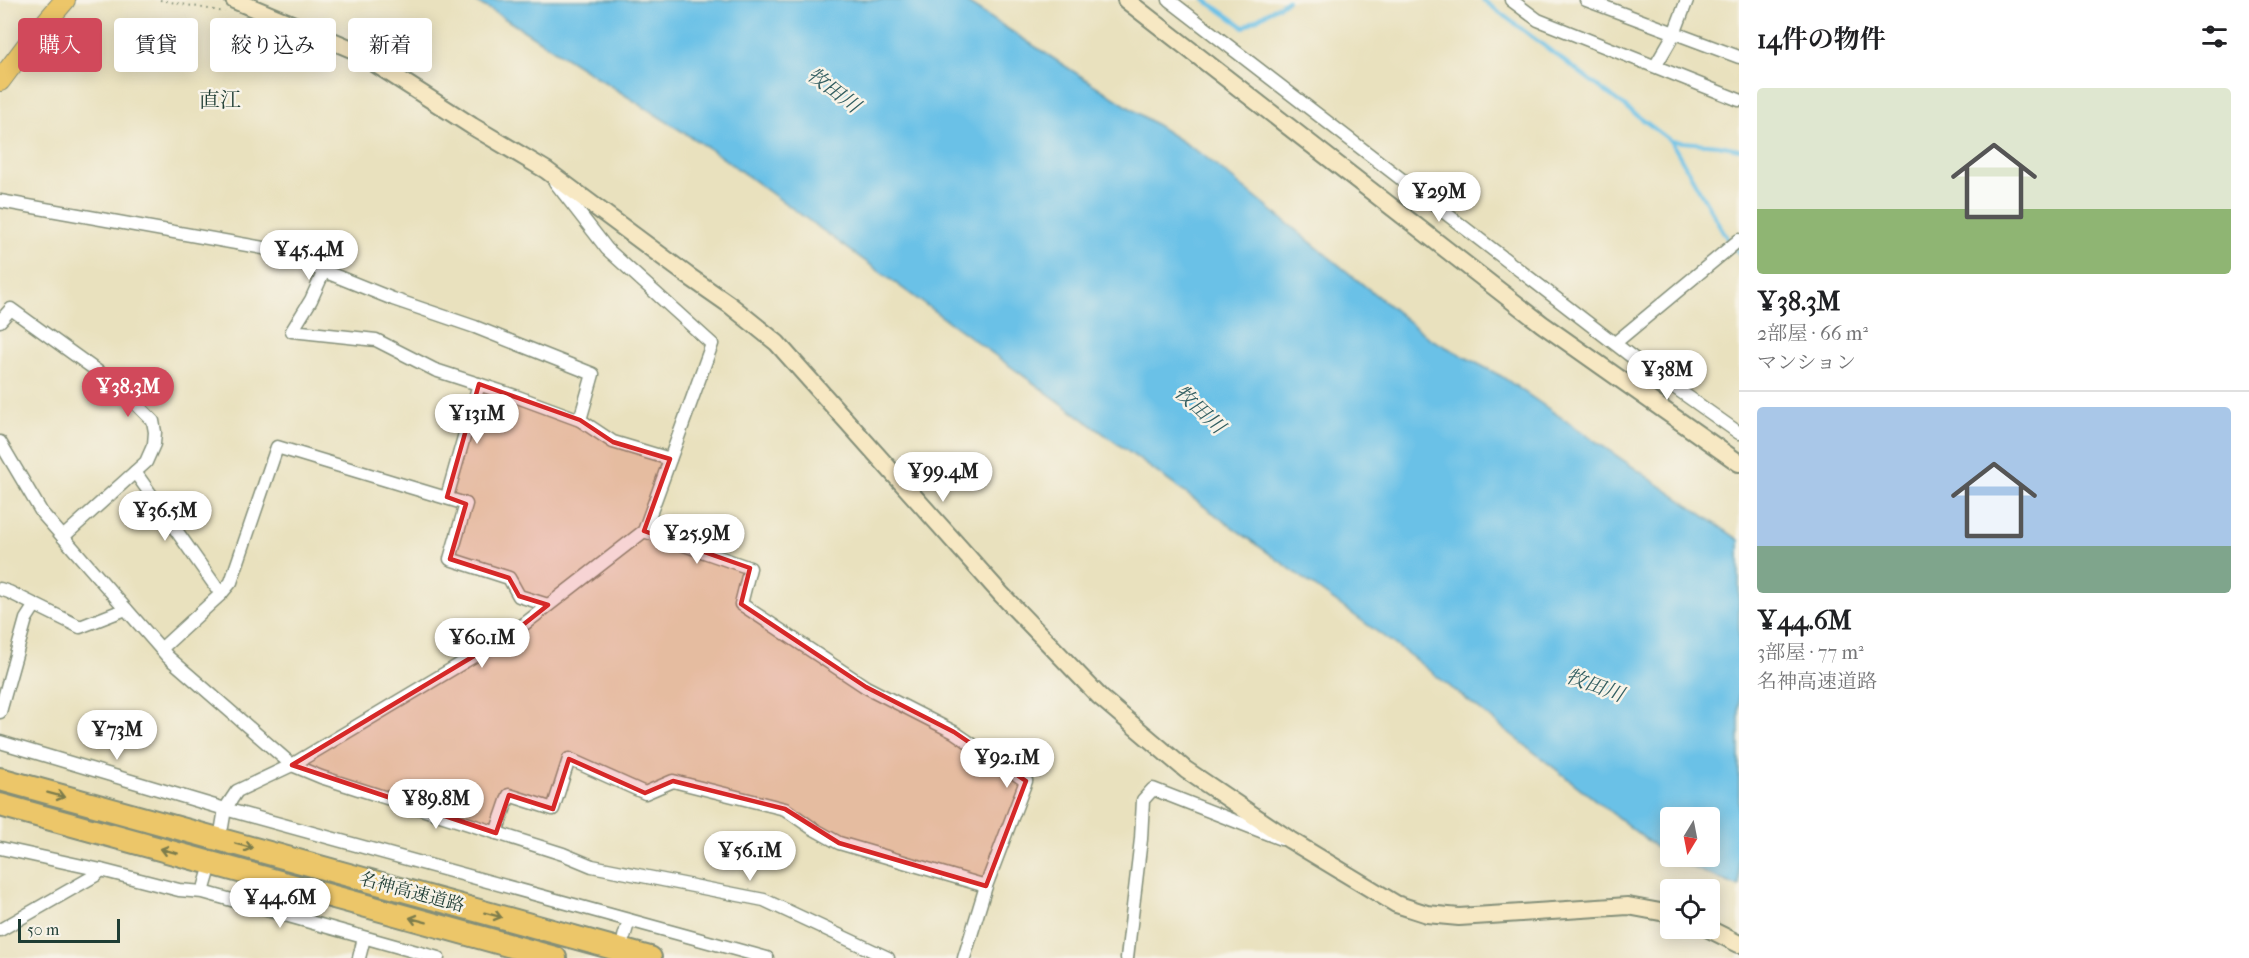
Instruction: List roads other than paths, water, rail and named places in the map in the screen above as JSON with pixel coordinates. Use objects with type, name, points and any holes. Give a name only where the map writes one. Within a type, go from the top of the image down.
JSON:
[{"type":"highway","name":"名神高速道路","points":[[4,780],[650,958]]},
{"type":"highway","name":"名神高速道路","points":[[0,805],[555,958]]},
{"type":"main road","points":[[0,81],[65,0]]},
{"type":"street","points":[[1126,0],[1525,310],[1739,463]]},
{"type":"street","points":[[1169,0],[1645,367],[1739,433]]},
{"type":"street","points":[[1511,0],[1538,20],[1656,65],[1739,100]]},
{"type":"street","points":[[1586,0],[1739,57]]},
{"type":"street","points":[[1656,65],[1674,34],[1687,0]]},
{"type":"street","points":[[232,7],[354,50],[472,126],[546,170],[730,305],[777,343],[1001,594],[1100,697],[1186,770],[1290,840],[1396,904],[1427,914],[1459,917],[1628,906],[1660,912]]},
{"type":"street","points":[[222,827],[225,809],[237,791],[292,765],[514,632],[644,531],[712,344],[607,249],[546,170]]},
{"type":"street","points":[[0,201],[269,249],[393,299],[475,327],[593,374],[580,420]]},
{"type":"street","points":[[1615,343],[1739,240]]},
{"type":"street","points":[[324,271],[311,300],[292,331],[376,340],[435,370],[580,420],[613,442],[670,459]]},
{"type":"street","points":[[0,321],[11,309],[118,386],[153,421],[154,444],[146,462],[63,537]]},
{"type":"street","points":[[447,497],[478,384]]},
{"type":"street","points":[[0,442],[42,513],[161,649],[292,765],[321,777],[562,854],[592,866],[764,900],[888,958]]},
{"type":"street","points":[[161,649],[231,582],[277,447],[466,504],[450,559],[509,578],[519,596],[548,605]]},
{"type":"street","points":[[135,472],[221,594]]},
{"type":"street","points":[[644,531],[750,568],[741,604],[866,687],[954,732],[1026,781],[986,886],[964,958]]},
{"type":"street","points":[[0,589],[80,627],[126,609]]},
{"type":"street","points":[[0,712],[26,619],[35,605]]},
{"type":"street","points":[[0,742],[225,809],[767,958]]},
{"type":"street","points":[[496,833],[509,795],[553,808],[569,759],[645,793],[674,781],[785,808],[812,828],[839,843],[986,886]]},
{"type":"street","points":[[1127,958],[1141,839],[1143,800],[1153,789],[1283,840],[1290,840]]},
{"type":"street","points":[[0,848],[179,890],[203,892],[438,958]]},
{"type":"street","points":[[0,930],[101,870]]},
{"type":"street","points":[[203,892],[208,875]]},
{"type":"street","points":[[624,937],[629,920]]},
{"type":"street","points":[[1720,934],[1739,944]]},
{"type":"street","points":[[359,958],[364,938]]},
{"type":"water","name":"牧田川","points":[[472,0],[963,0],[1203,155],[1429,338],[1501,376],[1739,540],[1739,887],[1690,867],[1720,867],[1720,807],[1660,807],[1660,850],[1412,657],[713,151],[493,11]]},
{"type":"waterway","points":[[1205,0],[1244,27],[1288,0]]},
{"type":"waterway","points":[[1483,0],[1671,141],[1728,240],[1739,253]]},
{"type":"waterway","points":[[1671,141],[1739,149]]},
{"type":"district","name":"直江","points":[[220,100]]}]
